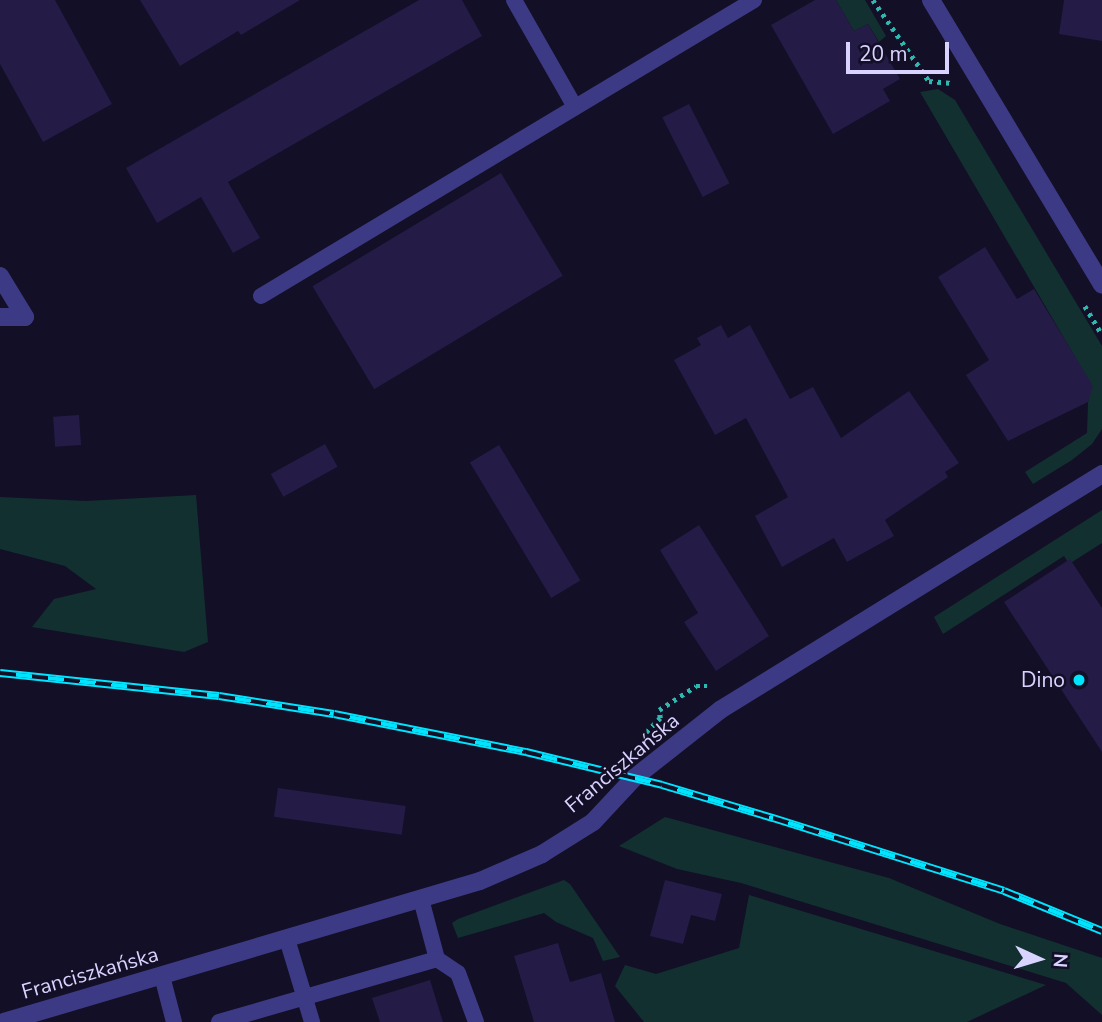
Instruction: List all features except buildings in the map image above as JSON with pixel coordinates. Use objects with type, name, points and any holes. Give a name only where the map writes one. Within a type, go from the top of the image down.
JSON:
[{"type":"street","points":[[931,0],[1102,285]]},
{"type":"street","points":[[0,276],[25,317],[0,317]]},
{"type":"street","name":"Franciszkańska","points":[[4,1022],[480,881],[542,854],[593,822],[634,778],[720,710],[1102,474]]},
{"type":"lane","points":[[514,0],[574,106]]},
{"type":"lane","points":[[261,296],[754,0]]},
{"type":"lane","points":[[421,898],[437,960],[458,973],[475,1022]]},
{"type":"lane","points":[[287,939],[312,1022]]},
{"type":"lane","points":[[219,1022],[437,960]]},
{"type":"lane","points":[[162,976],[174,1022]]},
{"type":"path","points":[[873,0],[929,81],[955,84]]},
{"type":"path","points":[[1081,298],[1102,334]]},
{"type":"path","points":[[637,740],[660,718],[659,710],[696,686],[708,686]]},
{"type":"green space","points":[[836,0],[865,0],[886,36],[879,42],[868,24],[854,31]]},
{"type":"green space","points":[[938,89],[955,100],[1102,346],[1102,429],[1092,444],[1072,460],[1033,484],[1025,472],[1087,433],[1088,402],[1092,386],[920,92]]},
{"type":"green space","points":[[196,495],[208,642],[184,652],[32,627],[54,599],[96,589],[65,566],[0,549],[0,497],[86,501]]},
{"type":"green space","points":[[1102,510],[1102,543],[1069,564],[1064,556],[943,634],[934,617]]},
{"type":"green space","points":[[665,817],[889,878],[1000,924],[1102,958],[1102,1015],[1066,983],[741,883],[677,869],[619,846]]},
{"type":"green space","points":[[564,880],[570,884],[620,957],[603,961],[593,938],[556,922],[544,913],[458,938],[452,923],[458,919]]},
{"type":"green space","points":[[749,895],[1046,985],[967,1022],[644,1022],[615,986],[625,965],[656,974],[739,948]]},
{"type":"railway","points":[[0,673],[219,696],[334,714],[526,752],[662,785],[773,818],[1004,891],[1102,931]]},
{"type":"place","name":"Dino","points":[[1079,680]]}]
